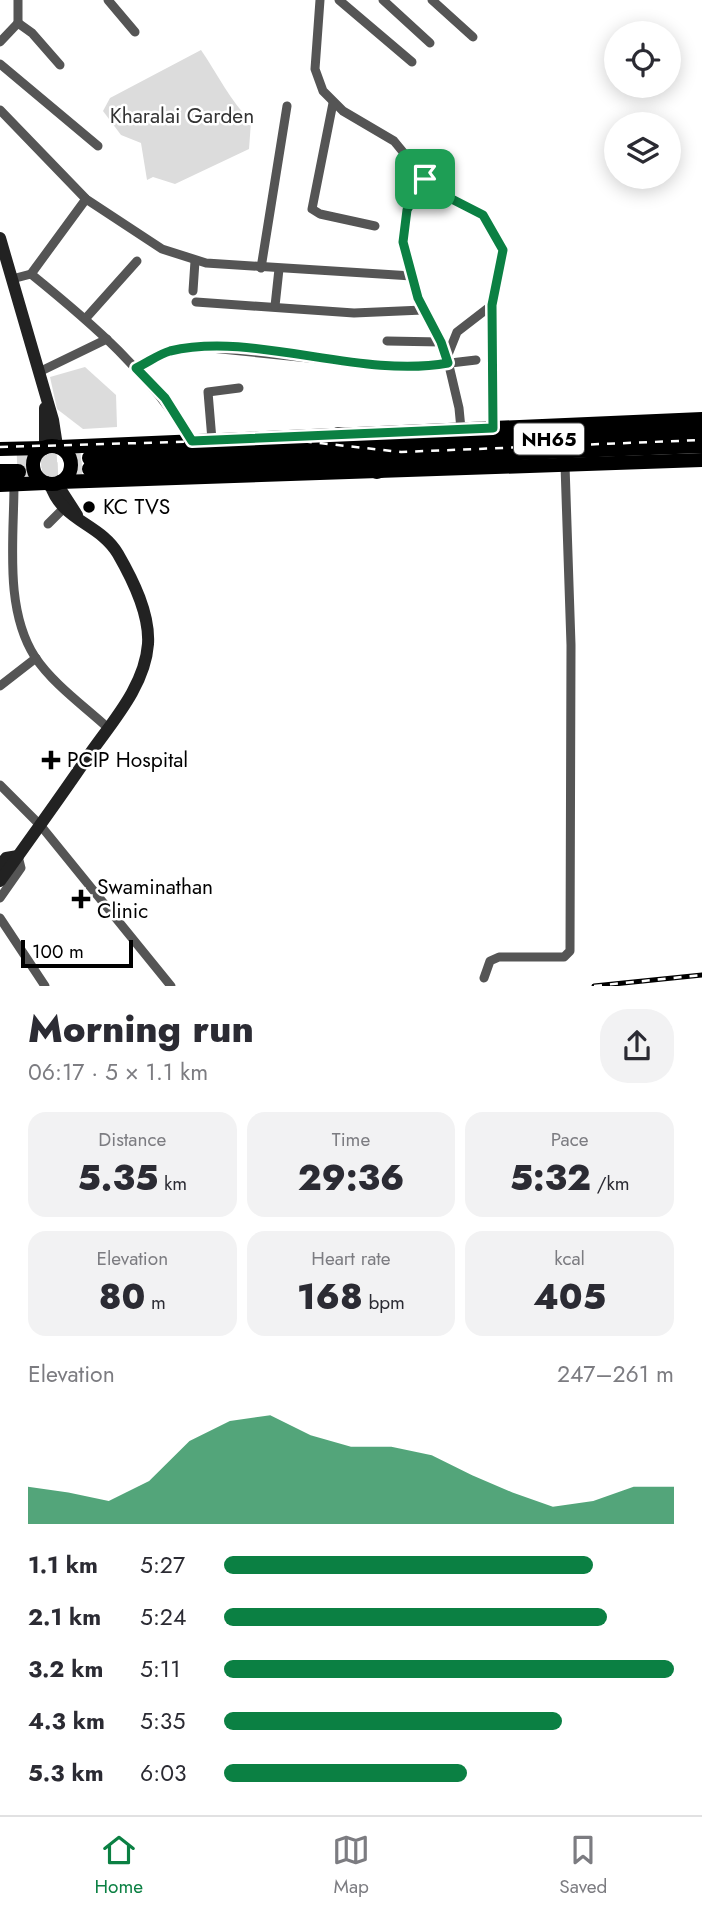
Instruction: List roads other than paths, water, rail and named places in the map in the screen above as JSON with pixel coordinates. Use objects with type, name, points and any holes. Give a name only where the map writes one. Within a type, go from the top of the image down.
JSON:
[{"type":"highway","name":"NH65","points":[[702,432],[396,445],[90,463],[418,457],[702,445]]},
{"type":"highway","points":[[338,435],[396,445]]},
{"type":"highway","points":[[377,471],[418,457]]},
{"type":"highway","points":[[0,461],[12,475]]},
{"type":"highway","points":[[0,472],[12,475]]},
{"type":"main road","points":[[0,237],[4,267],[12,279],[53,419],[51,447]]},
{"type":"main road","points":[[0,449],[702,419]]},
{"type":"main road","points":[[53,483],[69,475],[71,464],[68,453],[51,447],[36,455],[33,466],[37,477],[53,483],[79,519]]},
{"type":"main road","points":[[12,475],[53,483],[702,460]]},
{"type":"main road","points":[[0,881],[6,858],[41,826],[143,671],[148,629],[142,606],[118,554],[111,545],[63,509],[55,499],[53,483]]},
{"type":"street","points":[[0,42],[18,23],[18,0]]},
{"type":"street","points":[[339,0],[412,62]]},
{"type":"street","points":[[383,0],[430,43]]},
{"type":"street","points":[[432,0],[474,37]]},
{"type":"street","points":[[112,1],[135,32]]},
{"type":"street","points":[[316,2],[315,69],[323,91],[333,103],[394,141],[440,193],[483,215],[503,250],[492,305],[493,428]]},
{"type":"street","points":[[18,23],[32,33],[60,65]]},
{"type":"street","points":[[0,64],[99,146]]},
{"type":"street","points":[[333,103],[312,209],[320,215],[375,226]]},
{"type":"street","points":[[261,268],[287,106]]},
{"type":"street","points":[[0,110],[86,199],[162,249],[195,261],[261,268],[412,276]]},
{"type":"street","points":[[425,179],[411,199],[404,222],[403,242],[423,310],[448,360],[461,429]]},
{"type":"street","points":[[12,279],[30,274],[86,199]]},
{"type":"street","points":[[86,318],[137,261]]},
{"type":"street","points":[[192,290],[195,261]]},
{"type":"street","points":[[275,306],[279,269]]},
{"type":"street","points":[[30,274],[86,318],[136,368],[165,398],[192,441]]},
{"type":"street","points":[[196,302],[354,313],[423,310]]},
{"type":"street","points":[[448,360],[457,332],[492,305]]},
{"type":"street","points":[[39,372],[107,340]]},
{"type":"street","points":[[387,341],[441,342]]},
{"type":"street","points":[[136,368],[168,352],[201,347],[408,368],[448,360],[476,360]]},
{"type":"street","points":[[212,440],[208,392],[239,388]]},
{"type":"street","points":[[484,978],[490,961],[499,957],[564,957],[570,951],[570,645],[565,465]]},
{"type":"street","points":[[12,475],[15,596],[22,628],[36,658],[108,728]]},
{"type":"street","points":[[48,524],[63,509]]},
{"type":"street","points":[[0,686],[36,658]]},
{"type":"street","points":[[0,785],[41,826],[171,985]]},
{"type":"street","points":[[0,898],[21,869],[6,858]]},
{"type":"street","points":[[0,918],[45,985]]},
{"type":"tunnel","points":[[17,461],[90,458]]},
{"type":"tunnel","points":[[18,472],[90,469]]},
{"type":"railway","points":[[0,447],[282,439],[401,452],[702,440]]},
{"type":"railway","points":[[594,986],[702,975]]},
{"type":"place","name":"KC TVS","points":[[89,507]]},
{"type":"place","name":"PCIP Hospital","points":[[51,760]]},
{"type":"place","name":"Swaminathan Clinic","points":[[81,899]]},
{"type":"park label","name":"Kharalai Garden","points":[[182,116]]}]
